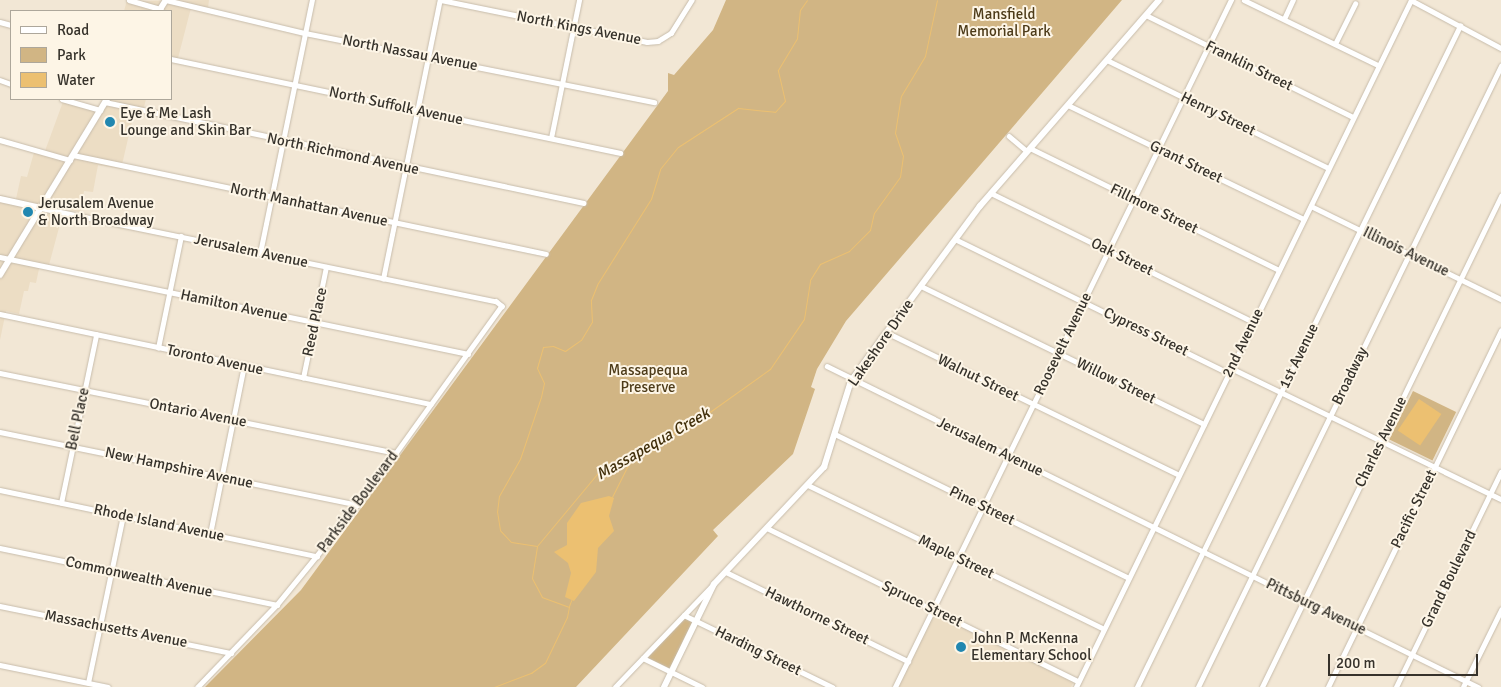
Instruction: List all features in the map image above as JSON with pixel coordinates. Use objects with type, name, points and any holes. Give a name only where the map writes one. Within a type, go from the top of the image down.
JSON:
[{"type":"street","points":[[129,0],[160,10],[166,0]]},
{"type":"street","name":"North Nassau Avenue","points":[[166,0],[305,33],[430,56],[654,102]]},
{"type":"street","points":[[260,253],[312,0]]},
{"type":"street","points":[[383,279],[441,0]]},
{"type":"street","name":"North Kings Avenue","points":[[441,0],[647,42],[658,41],[675,28],[692,0]]},
{"type":"street","points":[[551,138],[579,0]]},
{"type":"street","name":"Lakeshore Drive","points":[[616,687],[824,467],[853,379],[886,332],[991,193],[1159,0]]},
{"type":"street","name":"Roosevelt Avenue","points":[[895,687],[1231,0]]},
{"type":"street","points":[[1244,0],[1378,66]]},
{"type":"street","points":[[1284,19],[1293,0]]},
{"type":"street","points":[[1411,0],[1501,48]]},
{"type":"street","name":"2nd Avenue","points":[[1076,687],[1411,0]]},
{"type":"street","points":[[1335,44],[1355,4]]},
{"type":"street","name":"Franklin Street","points":[[1146,15],[1354,117]]},
{"type":"street","name":"1st Avenue","points":[[1138,687],[1460,26]]},
{"type":"street","name":"North Suffolk Avenue","points":[[172,59],[620,153]]},
{"type":"street","name":"Henry Street","points":[[1107,60],[1328,168]]},
{"type":"street","name":"Broadway","points":[[1198,687],[1501,66]]},
{"type":"street","points":[[65,100],[100,110]]},
{"type":"street","points":[[0,276],[106,100]]},
{"type":"street","name":"North Richmond Avenue","points":[[106,100],[283,141],[582,204]]},
{"type":"street","name":"Grant Street","points":[[1068,104],[1304,219]]},
{"type":"street","name":"Fillmore Street","points":[[1009,136],[1028,150],[1279,270]]},
{"type":"street","name":"North Manhattan Avenue","points":[[0,140],[71,158],[546,254]]},
{"type":"street","name":"Oak Street","points":[[991,193],[1254,322]]},
{"type":"street","name":"Charles Avenue","points":[[1262,687],[1501,196]]},
{"type":"street","name":"Jerusalem Avenue","points":[[0,199],[501,304]]},
{"type":"street","name":"Illinois Avenue","points":[[1311,206],[1501,299]]},
{"type":"street","points":[[158,348],[180,236]]},
{"type":"street","name":"Cypress Street","points":[[955,239],[1228,373]]},
{"type":"street","name":"Hamilton Avenue","points":[[0,257],[468,354]]},
{"type":"street","name":"Reed Place","points":[[303,378],[326,267]]},
{"type":"street","name":"Willow Street","points":[[921,286],[1204,424]]},
{"type":"street","name":"Parkside Boulevard","points":[[198,687],[277,605],[358,505],[500,312],[501,304]]},
{"type":"street","name":"Toronto Avenue","points":[[0,314],[431,404]]},
{"type":"street","name":"Walnut Street","points":[[886,332],[1179,475]]},
{"type":"street","name":"Pacific Street","points":[[1328,687],[1501,332]]},
{"type":"street","name":"Bell Place","points":[[60,502],[96,335]]},
{"type":"street","points":[[210,534],[244,366]]},
{"type":"street","name":"Jerusalem Avenue","points":[[827,366],[1154,527]]},
{"type":"street","points":[[1231,368],[1501,499]]},
{"type":"street","name":"Ontario Avenue","points":[[0,373],[396,453]]},
{"type":"street","name":"New Hampshire Avenue","points":[[0,432],[358,505]]},
{"type":"street","name":"Pine Street","points":[[834,434],[1129,578]]},
{"type":"street","name":"Grand Boulevard","points":[[1396,687],[1501,472]]},
{"type":"street","name":"Maple Street","points":[[808,485],[1104,629]]},
{"type":"street","name":"Rhode Island Avenue","points":[[0,490],[317,556]]},
{"type":"street","points":[[88,683],[123,516]]},
{"type":"street","name":"Pittsburg Avenue","points":[[1154,527],[1478,687]]},
{"type":"street","name":"Spruce Street","points":[[767,528],[1078,681]]},
{"type":"street","name":"Commonwealth Avenue","points":[[0,548],[277,605]]},
{"type":"street","name":"Hawthorne Street","points":[[726,572],[908,661]]},
{"type":"street","points":[[664,687],[714,584]]},
{"type":"street","name":"Massachusetts Avenue","points":[[0,606],[231,653]]},
{"type":"street","points":[[1463,687],[1501,610]]},
{"type":"street","name":"Harding Street","points":[[684,615],[832,687]]},
{"type":"street","points":[[643,658],[702,687]]},
{"type":"street","points":[[0,665],[108,687]]},
{"type":"shaded area","points":[[127,0],[209,0],[208,8],[192,4],[177,62],[172,61],[172,10],[124,10]]},
{"type":"shaded area","points":[[64,100],[103,109],[109,100],[146,100],[142,115],[134,113],[121,169],[98,165],[93,192],[84,191],[80,212],[64,209],[49,265],[40,264],[36,283],[30,282],[28,291],[24,291],[19,314],[6,311],[0,340],[0,195],[16,199],[21,176],[27,177],[35,149],[45,151]]},
{"type":"shaded area","name":"John P. McKenna Elementary School","points":[[934,614],[1074,681],[1071,687],[898,687]]},
{"type":"green space","name":"Massapequa Preserve","points":[[726,0],[1122,0],[846,321],[817,369],[811,387],[815,389],[793,454],[713,530],[718,536],[576,687],[205,687],[301,590],[668,91],[668,73],[674,75],[713,30]]},
{"type":"green space","points":[[1413,391],[1456,412],[1432,461],[1389,440]]},
{"type":"green space","points":[[684,615],[696,621],[671,672],[643,658]]},
{"type":"water","points":[[1419,399],[1441,414],[1420,446],[1398,431]]},
{"type":"water","points":[[609,496],[614,498],[609,516],[614,531],[598,548],[596,572],[574,601],[565,597],[571,573],[568,563],[554,552],[567,545],[567,523],[581,503]]},
{"type":"waterway","points":[[537,546],[511,542],[500,530],[497,512],[499,496],[520,459],[541,397],[544,383],[537,368],[543,347],[553,346],[565,351],[581,340],[592,322],[591,300],[598,283],[651,199],[660,169],[678,147],[738,108],[775,112],[785,101],[778,70],[797,38],[800,10],[807,0]]},
{"type":"waterway","name":"Massapequa Creek","points":[[494,687],[531,673],[545,663],[567,617],[569,607],[542,597],[532,578],[537,546],[597,474],[697,421],[770,369],[804,319],[810,280],[820,264],[849,251],[870,230],[874,213],[900,177],[903,156],[895,133],[901,96],[925,56],[937,0]]},
{"type":"waterway","points":[[612,497],[633,455]]},
{"type":"waterway","points":[[569,606],[572,598]]},
{"type":"place","name":"Eye & Me Lash Lounge and Skin Bar","points":[[110,122]]},
{"type":"place","name":"Jerusalem Avenue & North Broadway","points":[[28,212]]},
{"type":"place","name":"John P. McKenna Elementary School","points":[[961,647]]},
{"type":"park label","name":"Mansfield Memorial Park","points":[[1004,22]]}]
